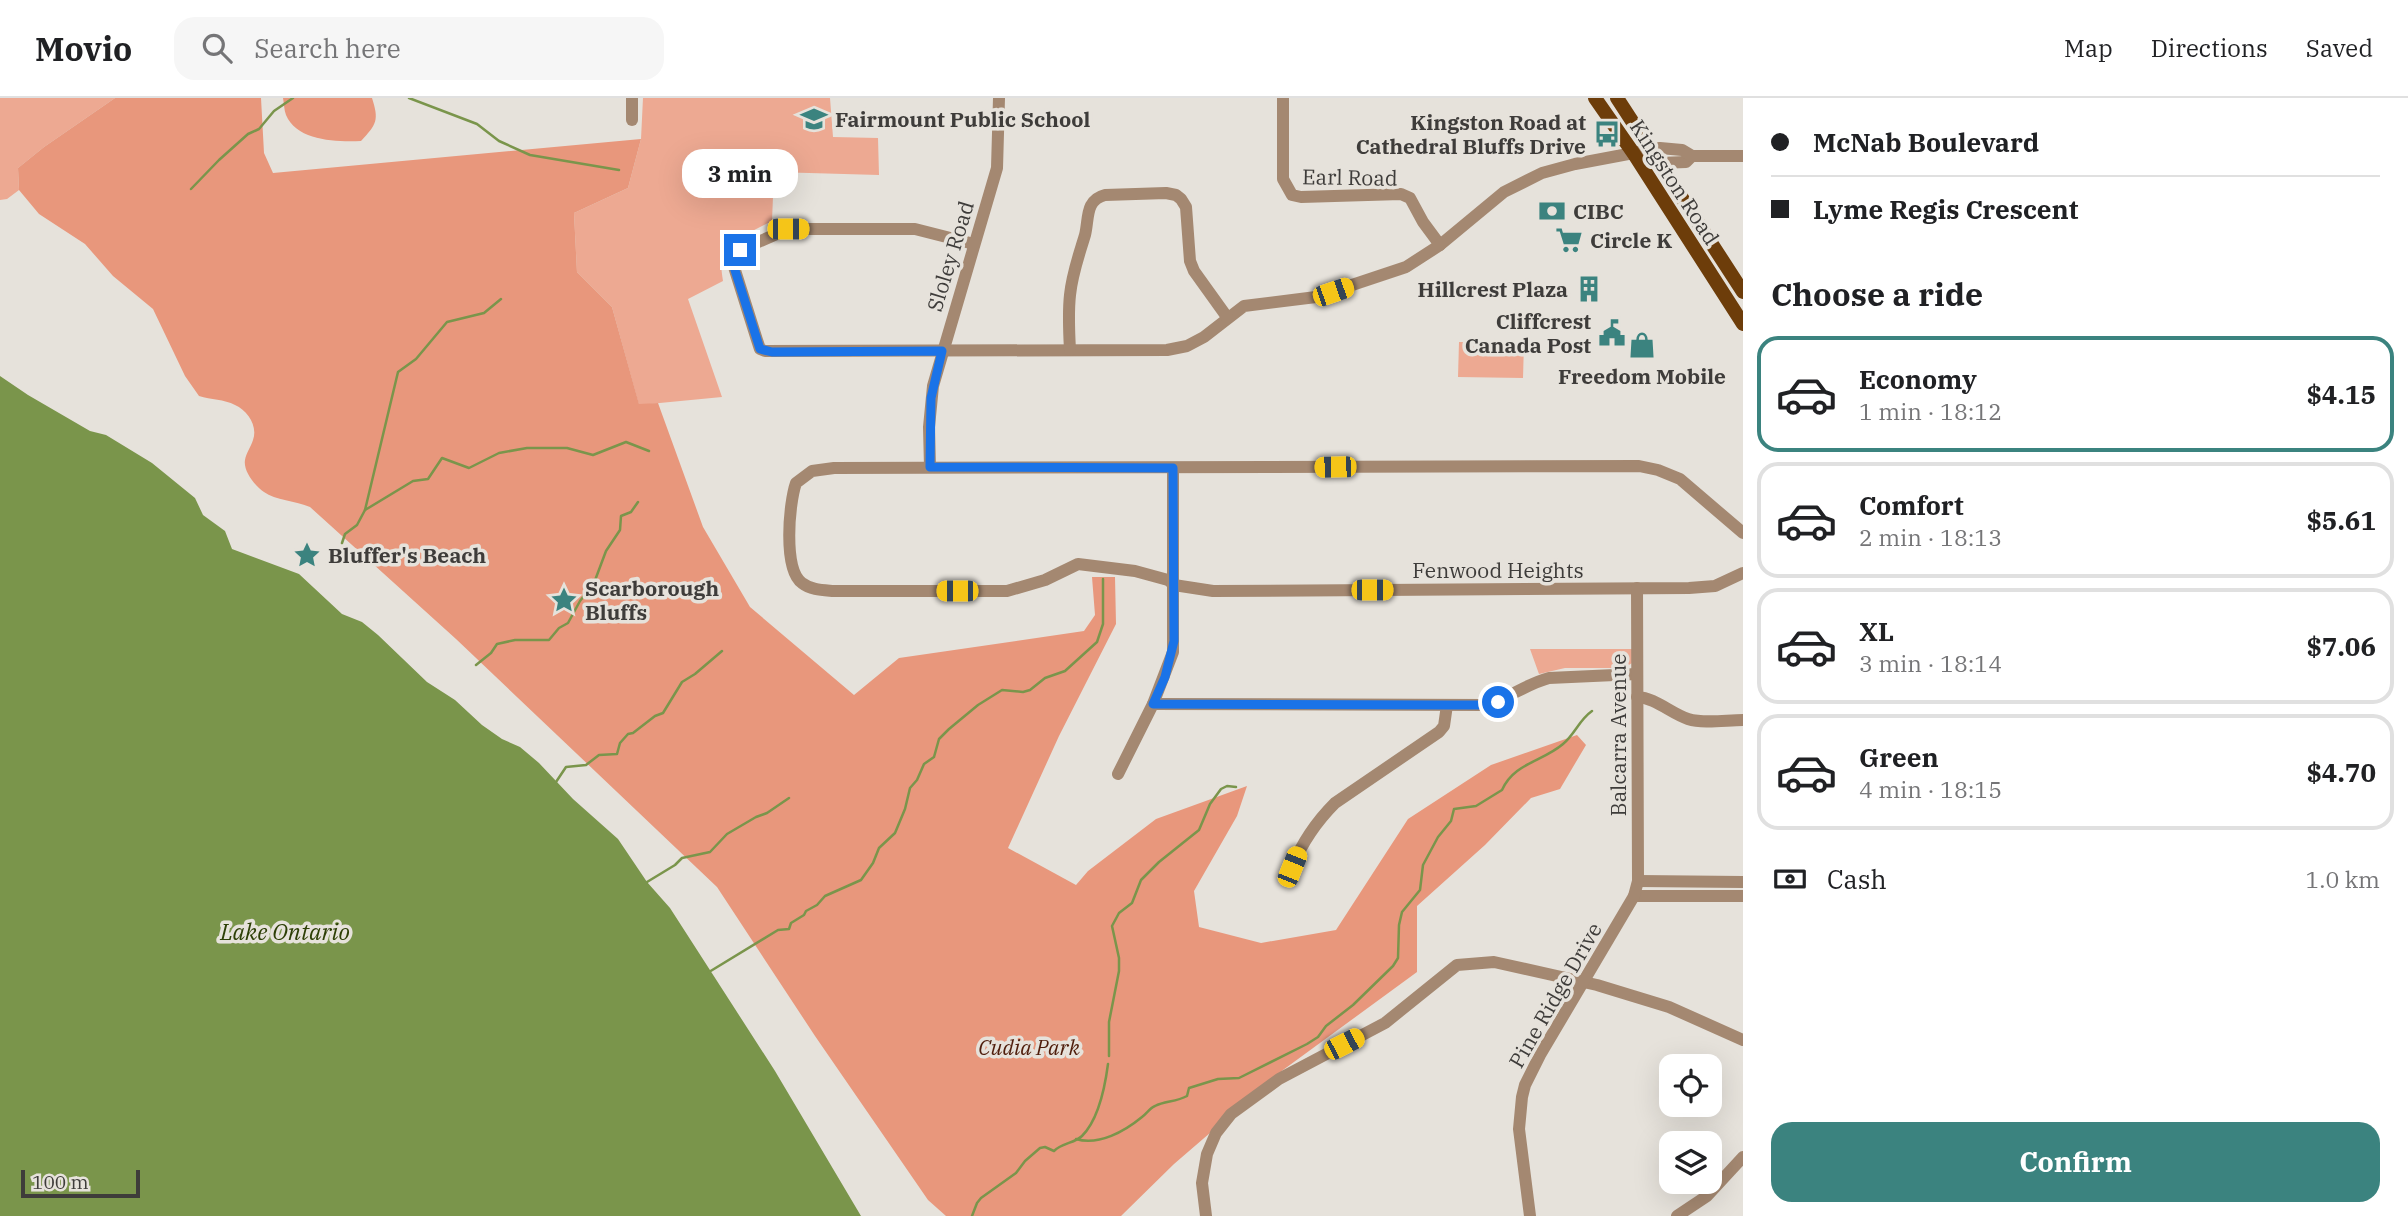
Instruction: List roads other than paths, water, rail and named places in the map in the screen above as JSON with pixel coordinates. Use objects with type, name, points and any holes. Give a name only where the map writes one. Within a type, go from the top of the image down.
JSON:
[{"type":"main road","name":"Kingston Road","points":[[1595,98],[1743,324]]},
{"type":"main road","name":"Kingston Road","points":[[1617,98],[1743,292]]},
{"type":"street","points":[[632,98],[632,120]]},
{"type":"street","name":"Sloley Road","points":[[930,467],[931,398],[942,351],[998,163],[999,98]]},
{"type":"street","name":"Earl Road","points":[[1283,98],[1283,179],[1292,195],[1401,194],[1410,198],[1440,245]]},
{"type":"street","points":[[974,244],[915,229],[788,229],[740,250],[734,256],[734,267],[760,349],[772,352],[1167,350],[1187,346],[1204,337],[1244,306],[1316,297],[1389,274],[1417,262],[1492,201],[1532,177],[1575,164],[1660,148],[1682,150],[1692,156],[1743,156]]},
{"type":"street","points":[[1634,154],[1660,163],[1686,162],[1692,156]]},
{"type":"street","points":[[1069,350],[1069,298],[1076,261],[1090,205],[1098,197],[1105,195],[1166,193],[1177,195],[1181,199],[1186,206],[1190,261],[1194,271],[1227,317]]},
{"type":"street","points":[[930,467],[1639,466],[1679,479],[1743,533]]},
{"type":"street","name":"Fenwood Heights","points":[[930,467],[820,468],[799,479],[794,488],[789,552],[799,582],[811,588],[834,591],[1007,591],[1045,580],[1078,565],[1135,570],[1168,580],[1174,585],[1213,591],[1715,586],[1743,573]]},
{"type":"street","points":[[1118,774],[1153,704],[1173,652],[1173,468]]},
{"type":"street","name":"Balcarra Avenue","points":[[1637,588],[1638,881]]},
{"type":"street","points":[[1153,704],[1485,705],[1498,702],[1549,678],[1637,674]]},
{"type":"street","points":[[1637,697],[1647,698],[1696,720],[1743,720]]},
{"type":"street","points":[[1292,867],[1323,814],[1439,732],[1446,717],[1447,705]]},
{"type":"street","points":[[1638,881],[1743,882]]},
{"type":"street","name":"Pine Ridge Drive","points":[[1530,1216],[1520,1142],[1522,1097],[1531,1070],[1634,896],[1638,881]]},
{"type":"street","points":[[1634,896],[1743,896]]},
{"type":"street","points":[[1206,1216],[1202,1184],[1205,1162],[1216,1133],[1231,1114],[1288,1073],[1385,1023],[1452,968],[1465,964],[1494,962],[1583,981],[1669,1007],[1743,1040]]},
{"type":"street","points":[[1676,1216],[1707,1196],[1743,1157]]},
{"type":"water","name":"Lake Ontario","points":[[0,376],[90,431],[106,435],[152,463],[195,498],[203,515],[225,531],[232,549],[299,574],[342,614],[362,622],[378,635],[427,682],[455,700],[502,739],[520,747],[618,839],[647,882],[670,908],[775,1071],[861,1216],[0,1216]]},
{"type":"waterway","points":[[191,189],[248,134],[259,129],[274,111],[293,98]]},
{"type":"waterway","points":[[409,98],[477,124],[499,141],[530,155],[619,170]]},
{"type":"waterway","points":[[342,543],[345,534],[357,525],[365,510],[398,372],[416,359],[447,322],[484,313],[501,299]]},
{"type":"waterway","points":[[365,510],[413,481],[428,479],[442,458],[469,468],[499,453],[527,448],[567,448],[593,455],[626,442],[649,451]]},
{"type":"waterway","points":[[476,665],[491,653],[497,644],[515,640],[549,640],[559,628],[568,623],[594,583],[606,551],[620,530],[621,516],[631,512],[638,502]]},
{"type":"waterway","points":[[709,972],[778,930],[789,929],[791,923],[825,896],[861,880],[873,863],[879,848],[895,833],[910,788],[924,764],[934,757],[939,739],[978,705],[1002,690],[1030,690],[1045,678],[1065,671],[1097,642],[1103,624],[1103,579]]},
{"type":"waterway","points":[[556,782],[566,767],[586,765],[599,755],[617,754],[620,743],[628,734],[663,713],[682,682],[722,651]]},
{"type":"waterway","points":[[1076,1139],[1085,1141],[1111,1136],[1135,1122],[1153,1107],[1187,1096],[1189,1088],[1218,1079],[1239,1078],[1318,1037],[1326,1026],[1353,1005],[1398,958],[1402,912],[1420,890],[1423,865],[1438,837],[1451,821],[1454,809],[1476,806],[1502,790],[1521,768],[1563,744],[1592,711]]},
{"type":"waterway","points":[[1109,1056],[1109,1022],[1119,971],[1112,926],[1119,913],[1132,903],[1141,880],[1199,830],[1210,804],[1221,789],[1227,786],[1236,787]]},
{"type":"waterway","points":[[647,882],[682,858],[710,852],[727,834],[789,798]]},
{"type":"waterway","points":[[972,1216],[981,1198],[1016,1173],[1040,1148],[1054,1151],[1082,1136],[1097,1112],[1108,1064]]},
{"type":"place","name":"Fairmount Public School","points":[[814,119]]},
{"type":"place","name":"Kingston Road at Cathedral Bluffs Drive","points":[[1607,134]]},
{"type":"place","name":"CIBC","points":[[1552,211]]},
{"type":"place","name":"Circle K","points":[[1569,240]]},
{"type":"place","name":"Hillcrest Plaza","points":[[1589,289]]},
{"type":"place","name":"Cliffcrest Canada Post","points":[[1612,333]]},
{"type":"place","name":"Freedom Mobile","points":[[1642,345]]},
{"type":"place","name":"Bluffer's Beach","points":[[307,555]]},
{"type":"place","name":"Scarborough Bluffs","points":[[564,600]]},
{"type":"park label","name":"Cudia Park","points":[[1029,1047]]}]
